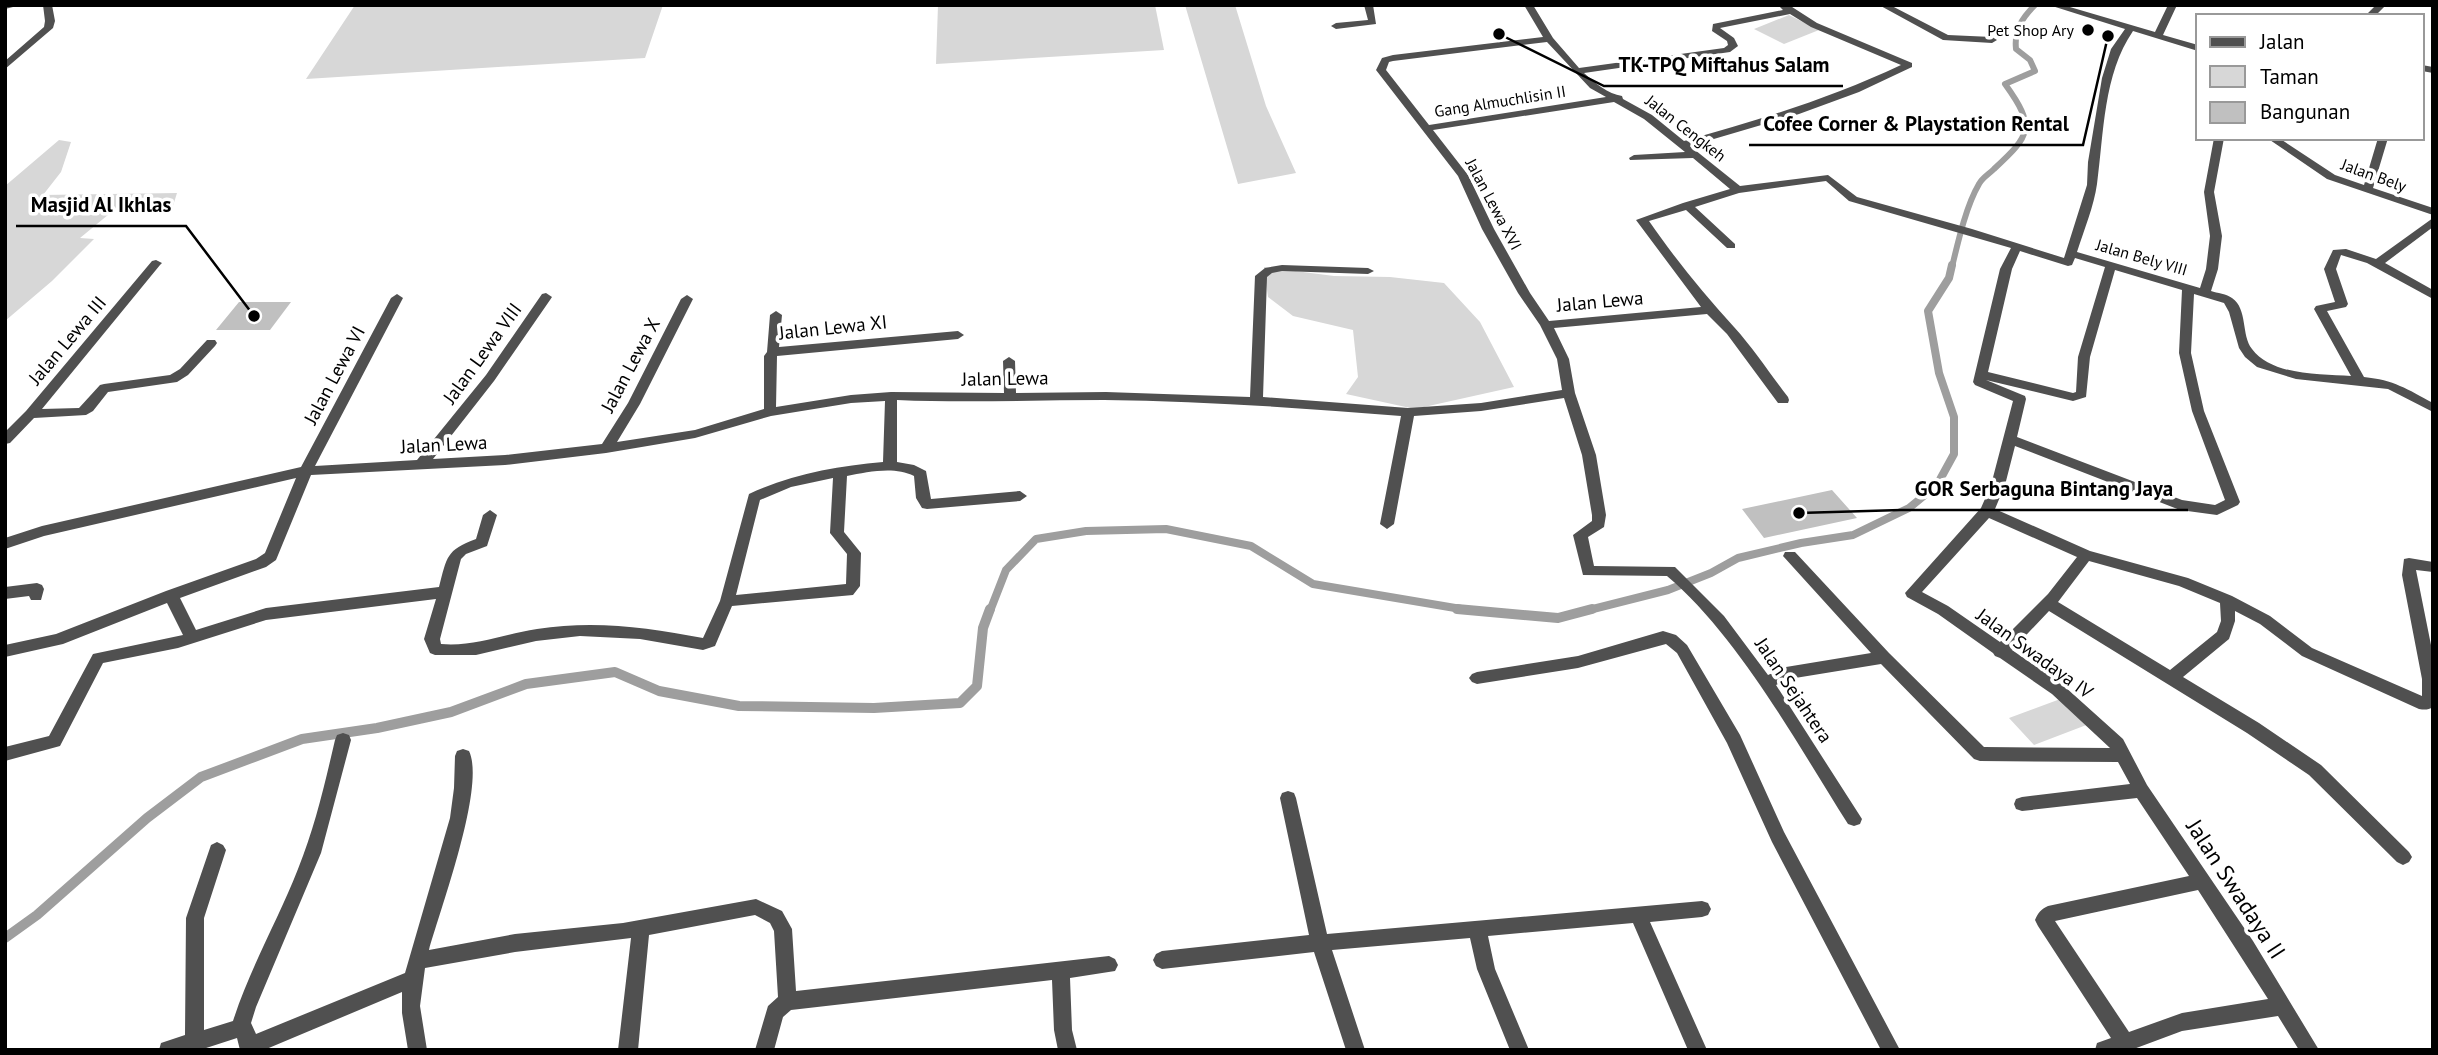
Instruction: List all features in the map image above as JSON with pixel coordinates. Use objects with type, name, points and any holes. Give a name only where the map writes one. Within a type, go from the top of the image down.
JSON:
[{"type":"street","points":[[5,6],[18,5]]},
{"type":"street","points":[[5,66],[48,28],[47,5]]},
{"type":"street","points":[[1336,26],[1373,22],[1368,5]]},
{"type":"street","points":[[1883,5],[1945,38],[1992,40]]},
{"type":"street","points":[[2053,5],[2129,30],[2196,47]]},
{"type":"street","points":[[2157,37],[2173,5]]},
{"type":"street","name":"Jalan Cengkeh","points":[[1532,6],[1549,39],[1577,71],[1594,86],[1648,117],[1738,190]]},
{"type":"street","points":[[1577,71],[1727,50],[1733,46],[1731,40],[1715,29],[1716,26],[1786,8],[1825,30],[1909,64],[1856,90],[1683,145]]},
{"type":"street","name":"Jalan Bely VIII","points":[[2129,30],[2116,48],[2107,78],[2093,162],[2092,185],[2073,254],[2224,298],[2232,304],[2243,346],[2259,363],[2288,372],[2361,383]]},
{"type":"street","name":"Jalan Lewa XVI","points":[[1546,326],[1488,229],[1463,175],[1381,70],[1385,60],[1393,58],[1549,39]]},
{"type":"street","name":"Gang Almuchlisin II","points":[[1426,128],[1619,98]]},
{"type":"street","points":[[2205,292],[2212,269],[2216,236],[2209,192],[2219,140]]},
{"type":"street","name":"Jalan Bely","points":[[2275,140],[2322,172],[2367,191],[2433,212]]},
{"type":"street","points":[[2367,191],[2382,140]]},
{"type":"street","points":[[1634,158],[1696,155]]},
{"type":"street","points":[[1783,400],[1731,331],[1676,268],[1642,220],[1738,190],[1823,177],[1831,180],[1853,199],[1955,227],[2065,263],[2069,262],[2073,254]]},
{"type":"street","points":[[1687,205],[1731,246]]},
{"type":"street","points":[[2377,264],[2433,220]]},
{"type":"street","points":[[2017,247],[2006,269],[1979,382],[1983,386],[2020,399],[1998,485],[1987,511],[2087,555],[2183,582],[2227,600],[2265,620],[2307,652],[2363,679],[2425,704],[2430,701],[2430,679],[2409,575],[2409,563],[2433,568]]},
{"type":"street","points":[[2433,295],[2377,264],[2343,251],[2337,253],[2330,269],[2342,304],[2320,309],[2361,383],[2389,385],[2433,408]]},
{"type":"street","name":"Jalan Lewa III","points":[[5,440],[31,414],[156,263]]},
{"type":"street","points":[[1981,374],[2073,397],[2082,394],[2084,357],[2111,265]]},
{"type":"street","points":[[1256,402],[1261,276],[1269,270],[1282,268],[1368,271]]},
{"type":"street","points":[[2010,439],[2180,505],[2217,510],[2233,502],[2198,411],[2185,353],[2188,287]]},
{"type":"street","name":"Jalan Lewa VIII","points":[[421,465],[491,378],[546,297]]},
{"type":"street","name":"Jalan Lewa VI","points":[[5,651],[58,640],[261,563],[271,556],[306,471],[397,298]]},
{"type":"street","name":"Jalan Lewa X","points":[[606,448],[634,404],[687,299]]},
{"type":"street","name":"Jalan Lewa","points":[[5,544],[42,531],[306,471],[505,460],[606,448],[695,434],[770,412],[851,399],[891,396],[1106,396],[1408,412],[1481,407],[1569,393],[1563,359],[1546,326],[1710,310]]},
{"type":"street","points":[[773,352],[776,315]]},
{"type":"street","name":"Jalan Lewa XI","points":[[770,412],[770,356],[773,352],[958,335]]},
{"type":"street","points":[[31,414],[81,412],[88,408],[104,388],[173,379],[184,372],[211,343]]},
{"type":"street","points":[[1009,361],[1010,397]]},
{"type":"street","name":"Jalan Sejahtera","points":[[1569,393],[1589,455],[1599,515],[1599,523],[1580,535],[1586,568],[1590,572],[1635,569],[1670,571],[1687,586],[1719,620],[1766,683],[1854,819]]},
{"type":"street","points":[[890,466],[891,396]]},
{"type":"street","points":[[1387,524],[1408,412]]},
{"type":"street","points":[[490,515],[482,542],[461,550],[454,557],[432,639],[435,649],[453,651],[502,645],[535,635],[622,629],[703,644],[710,642],[727,601],[754,497],[786,485],[840,471],[890,466],[909,468],[921,474],[923,498],[927,504],[1020,496]]},
{"type":"street","points":[[727,601],[848,591],[853,586],[854,553],[837,533],[840,471]]},
{"type":"street","name":"Jalan Swadaya IV","points":[[1987,511],[1913,590],[1914,595],[1943,610],[2058,690],[2117,744],[2122,755]]},
{"type":"street","points":[[2000,652],[2048,604],[2087,555]]},
{"type":"street","points":[[1790,556],[1884,657],[1980,754],[2122,755]]},
{"type":"street","points":[[5,593],[32,588],[37,589],[36,596]]},
{"type":"street","points":[[5,754],[54,741],[98,658],[192,638],[266,614],[443,592]]},
{"type":"street","points":[[171,595],[192,638]]},
{"type":"street","points":[[2171,678],[2224,635],[2228,621],[2227,600]]},
{"type":"street","points":[[2048,604],[2253,728],[2315,770],[2403,857]]},
{"type":"street","points":[[1477,678],[1578,662],[1662,637],[1674,641],[1682,649],[1734,740],[1778,836],[1891,1050]]},
{"type":"street","points":[[1766,683],[1786,673],[1884,657]]},
{"type":"street","points":[[240,1028],[251,989],[306,872],[321,830],[343,740]]},
{"type":"street","name":"Jalan Swadaya II","points":[[2122,755],[2141,790],[2247,947],[2310,1050]]},
{"type":"street","points":[[418,1050],[411,1017],[411,993],[453,846],[464,790],[463,756]]},
{"type":"street","points":[[2022,804],[2141,790]]},
{"type":"street","points":[[1288,798],[1320,942],[1356,1050]]},
{"type":"street","points":[[194,1040],[195,918],[217,850]]},
{"type":"street","points":[[2126,1042],[2044,920],[2048,914],[2202,881]]},
{"type":"street","points":[[168,1050],[240,1028],[246,1030],[248,1048],[416,969],[515,943],[641,928],[756,906],[776,917],[783,929],[787,1001]]},
{"type":"street","points":[[1162,960],[1320,942],[1702,909]]},
{"type":"street","points":[[1638,915],[1698,1050]]},
{"type":"street","points":[[628,1050],[641,928]]},
{"type":"street","points":[[1477,928],[1486,968],[1520,1050]]},
{"type":"street","points":[[764,1050],[775,1012],[787,1001],[1109,965]]},
{"type":"street","points":[[1061,971],[1063,1030],[1068,1050]]},
{"type":"street","points":[[2104,1050],[2182,1022],[2281,1006]]},
{"type":"green space","points":[[355,5],[663,5],[645,58],[306,79]]},
{"type":"green space","points":[[938,5],[1155,5],[1164,50],[936,64]]},
{"type":"green space","points":[[1185,5],[1235,5],[1266,106],[1296,173],[1238,184]]},
{"type":"green space","points":[[1789,15],[1819,30],[1784,44],[1754,29]]},
{"type":"green space","points":[[59,140],[71,142],[61,172],[43,195],[177,193],[172,209],[120,205],[80,238],[94,239],[52,281],[5,321],[5,186]]},
{"type":"green space","points":[[1264,267],[1334,276],[1390,277],[1444,283],[1480,322],[1514,387],[1415,409],[1346,394],[1358,377],[1353,330],[1293,316],[1268,297]]},
{"type":"green space","points":[[2063,698],[2089,724],[2034,745],[2009,718]]},
{"type":"building","points":[[239,302],[291,302],[270,330],[216,330]]},
{"type":"building","points":[[1832,490],[1857,518],[1764,538],[1742,509]]},
{"type":"waterway","points":[[1952,267],[1974,193],[1984,178],[2016,147],[2025,130],[2022,111],[2005,84],[2035,71],[2030,60],[2016,49],[2016,36],[2020,25],[2035,5]]},
{"type":"waterway","points":[[1585,611],[1668,590],[1711,573],[1738,558],[1801,543],[1853,535],[1909,508],[1937,485],[1954,454],[1954,417],[1939,373],[1928,311],[1949,278],[1952,265]]},
{"type":"waterway","points":[[990,611],[1006,570],[1036,539],[1086,531],[1166,529],[1251,546],[1313,584],[1466,610]]},
{"type":"waterway","points":[[5,938],[37,915],[147,818],[201,777],[302,739],[377,728],[451,712],[526,684],[615,672],[659,691],[739,706],[874,708],[960,703],[977,686],[983,628],[990,609]]},
{"type":"waterway","points":[[1457,609],[1466,610]]},
{"type":"waterway","points":[[1466,610],[1558,618],[1592,609]]},
{"type":"waterway","points":[[1466,610],[1473,611]]},
{"type":"place","name":"Pet Shop Ary","points":[[2088,30]]},
{"type":"place","name":"TK-TPQ Miftahus Salam","points":[[1499,34]]},
{"type":"place","name":"Cofee Corner & Playstation Rental","points":[[2108,36]]},
{"type":"place","name":"Masjid Al Ikhlas","points":[[254,316]]},
{"type":"place","name":"GOR Serbaguna Bintang Jaya","points":[[1799,513]]}]
